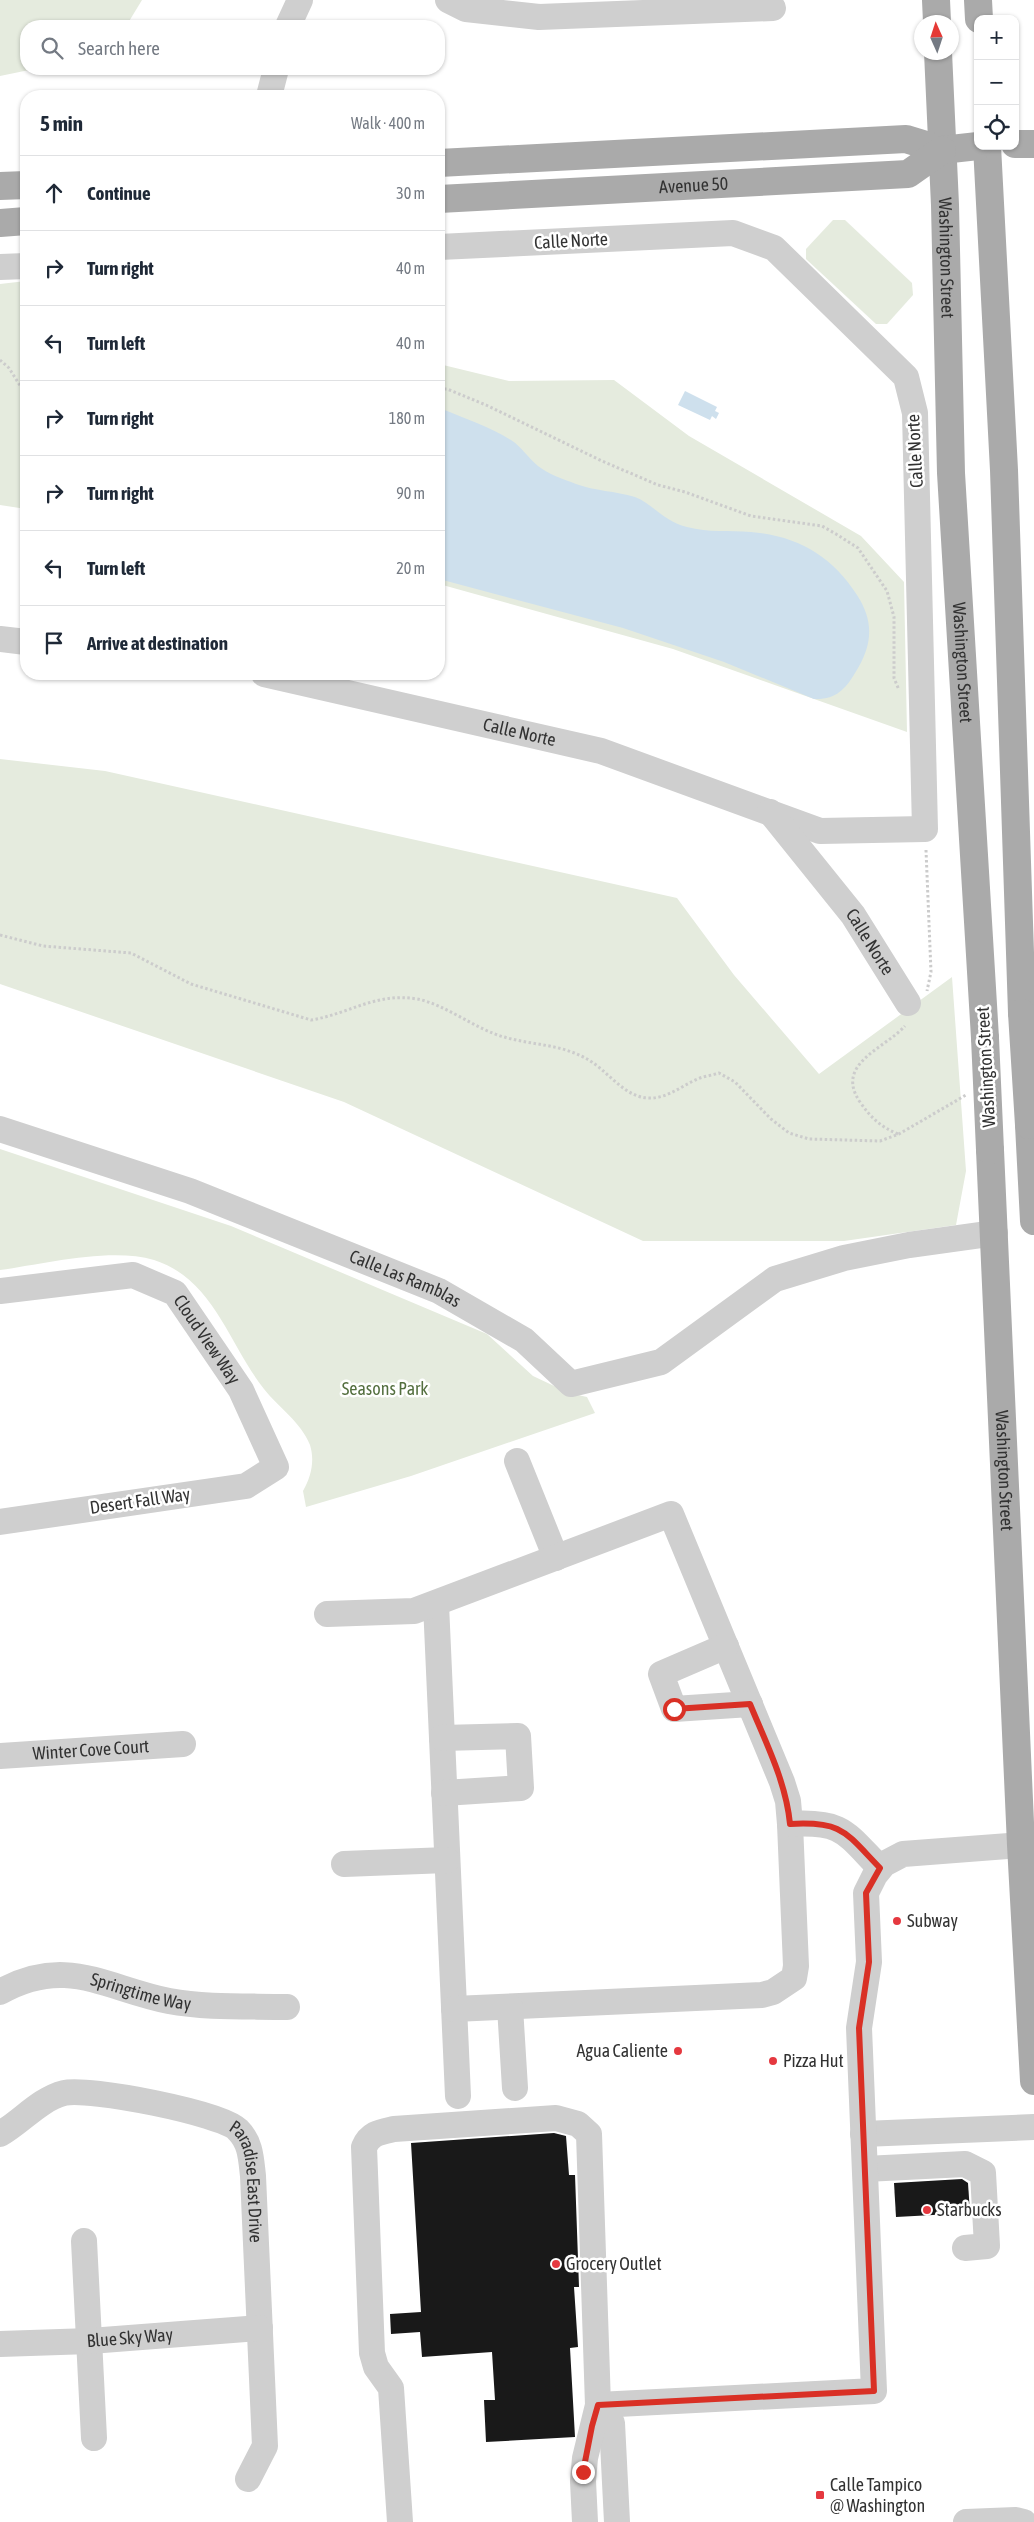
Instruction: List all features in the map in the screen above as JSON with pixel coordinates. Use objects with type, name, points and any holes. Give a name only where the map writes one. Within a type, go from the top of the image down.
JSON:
[{"type":"main road","points":[[936,0],[937,15]]},
{"type":"main road","points":[[978,0],[979,15]]},
{"type":"main road","name":"Washington Street","points":[[938,60],[946,205],[951,473],[985,1038],[1027,1844],[1034,2081]]},
{"type":"main road","name":"Avenue 50","points":[[445,163],[906,138],[942,150],[974,146]]},
{"type":"main road","points":[[1019,144],[1034,144]]},
{"type":"main road","name":"Avenue 50","points":[[445,199],[908,174],[942,150]]},
{"type":"main road","points":[[987,150],[1004,470],[1022,1013],[1034,1221]]},
{"type":"main road","points":[[0,186],[20,185]]},
{"type":"main road","points":[[0,223],[20,221]]},
{"type":"street","points":[[291,20],[300,0]]},
{"type":"street","points":[[448,0],[466,9],[539,17],[773,8]]},
{"type":"street","points":[[271,90],[275,75]]},
{"type":"street","name":"Calle Norte","points":[[290,680],[601,751],[820,831],[925,829],[915,413],[906,377],[774,248],[733,233],[445,247]]},
{"type":"street","points":[[0,267],[20,266]]},
{"type":"street","points":[[0,639],[20,641]]},
{"type":"street","name":"Calle Norte","points":[[770,812],[853,915],[908,1003]]},
{"type":"street","name":"Calle Las Ramblas","points":[[0,1129],[190,1191],[439,1291],[524,1340],[571,1384],[661,1362],[775,1279],[844,1258],[909,1245],[995,1233]]},
{"type":"street","name":"Cloud View Way","points":[[0,1291],[133,1275],[175,1293],[241,1390],[276,1467]]},
{"type":"street","points":[[517,1461],[556,1558]]},
{"type":"street","name":"Desert Fall Way","points":[[0,1522],[246,1486],[276,1467]]},
{"type":"street","points":[[327,1614],[414,1610],[436,1604],[671,1514],[782,1782],[788,1801],[790,1824],[796,1966],[794,1978],[786,1985],[762,1995],[454,2009]]},
{"type":"street","points":[[436,1604],[458,2096]]},
{"type":"street","points":[[726,1646],[661,1674],[674,1709],[750,1704]]},
{"type":"street","points":[[442,1738],[518,1736],[521,1788],[444,1793]]},
{"type":"street","name":"Winter Cove Court","points":[[0,1756],[183,1744]]},
{"type":"street","points":[[790,1824],[817,1822],[834,1826],[851,1838],[880,1868]]},
{"type":"street","points":[[598,2405],[874,2391],[859,2028],[869,1962],[866,1893],[880,1868],[903,1854],[1027,1844]]},
{"type":"street","points":[[344,1864],[447,1860]]},
{"type":"street","name":"Springtime Way","points":[[0,1992],[34,1978],[73,1976],[96,1978],[168,2001],[208,2006],[287,2007]]},
{"type":"street","points":[[510,2007],[515,2088]]},
{"type":"street","name":"Paradise East Drive","points":[[2,2127],[48,2100],[64,2093],[88,2091],[199,2113],[224,2120],[237,2129],[250,2149],[265,2446],[248,2479]]},
{"type":"street","points":[[400,2522],[391,2388],[376,2367],[372,2353],[364,2147],[368,2138],[375,2133],[394,2129],[556,2118],[578,2124],[589,2134],[598,2405],[585,2458],[583,2481],[585,2522]]},
{"type":"street","points":[[863,2134],[1034,2127]]},
{"type":"street","points":[[865,2170],[965,2164],[983,2173],[987,2246],[965,2248]]},
{"type":"street","points":[[84,2241],[94,2438]]},
{"type":"street","name":"Blue Sky Way","points":[[0,2344],[90,2341],[260,2328]]},
{"type":"street","points":[[598,2405],[612,2423],[617,2522]]},
{"type":"street","points":[[966,2522],[1016,2520],[1024,2522]]},
{"type":"path","points":[[0,360],[9,368],[20,385]]},
{"type":"path","points":[[445,389],[486,405],[602,461],[658,485],[685,492],[751,516],[822,526],[858,548],[887,591],[894,617],[894,678],[897,689],[906,695],[922,699]]},
{"type":"path","points":[[0,935],[44,946],[131,953],[191,984],[311,1020],[325,1018],[363,1003],[391,997],[419,999],[504,1037],[550,1045],[584,1057],[604,1070],[624,1089],[646,1098],[662,1097],[700,1078],[719,1073],[735,1082],[771,1119],[789,1133],[808,1139],[880,1141],[899,1134],[966,1094]]},
{"type":"green space","points":[[0,0],[142,0],[130,20],[20,20],[20,72],[0,76]]},
{"type":"green space","points":[[833,220],[845,220],[912,283],[913,295],[887,324],[876,324],[806,259],[806,249]]},
{"type":"green space","points":[[20,282],[20,508],[0,505],[0,284]]},
{"type":"green space","points":[[445,365],[509,381],[614,380],[689,436],[861,536],[904,582],[907,732],[673,649],[445,586]]},
{"type":"green space","points":[[0,759],[105,771],[677,898],[734,975],[819,1074],[952,977],[966,1171],[956,1225],[844,1241],[643,1241],[344,1102],[0,984]]},
{"type":"green space","name":"Seasons Park","points":[[0,1149],[231,1226],[487,1334],[533,1376],[569,1393],[587,1397],[595,1413],[411,1476],[306,1507],[303,1491],[310,1475],[312,1457],[310,1445],[306,1437],[295,1422],[264,1389],[218,1315],[192,1282],[175,1269],[154,1260],[137,1256],[118,1255],[77,1258],[0,1270]]},
{"type":"water","points":[[685,391],[717,407],[715,411],[719,413],[716,419],[712,416],[710,420],[678,405]]},
{"type":"water","points":[[445,410],[503,435],[518,446],[538,466],[551,474],[583,486],[635,497],[671,521],[703,530],[768,534],[799,543],[825,559],[847,581],[863,605],[867,615],[869,634],[868,644],[861,663],[843,689],[834,696],[814,699],[724,662],[623,628],[445,581]]},
{"type":"building","points":[[554,2133],[566,2136],[569,2175],[575,2175],[579,2287],[574,2287],[578,2347],[570,2348],[575,2437],[486,2442],[484,2400],[495,2400],[492,2352],[422,2357],[420,2332],[391,2334],[390,2314],[421,2312],[411,2143]]},
{"type":"building","points":[[962,2179],[968,2183],[970,2213],[896,2217],[894,2183]]},
{"type":"place","name":"Subway","points":[[897,1921]]},
{"type":"place","name":"Agua Caliente","points":[[678,2051]]},
{"type":"place","name":"Pizza Hut","points":[[773,2061]]},
{"type":"place","name":"Starbucks","points":[[927,2210]]},
{"type":"place","name":"Grocery Outlet","points":[[556,2264]]},
{"type":"place","name":"Calle Tampico @ Washington","points":[[820,2495]]},
{"type":"route","points":[[583,2472],[598,2405],[874,2391],[859,2028],[869,1962],[866,1893],[880,1868],[851,1838],[834,1826],[817,1822],[790,1824],[788,1801],[782,1782],[750,1704],[674,1709]]}]
